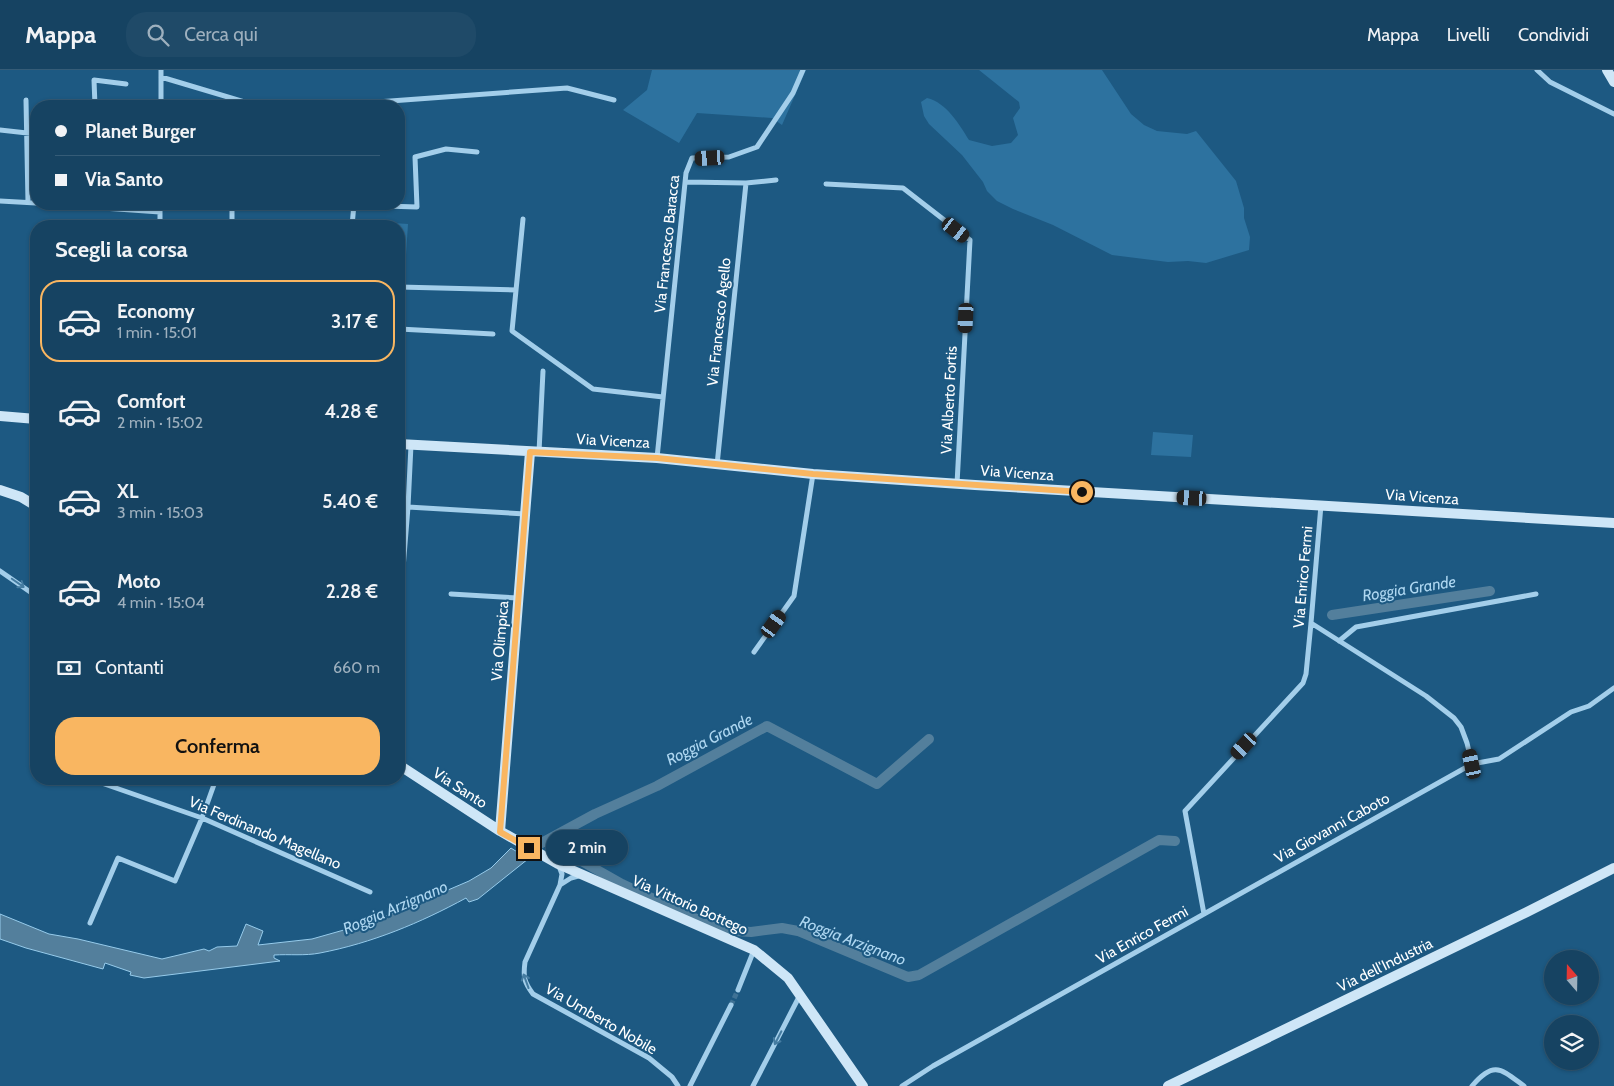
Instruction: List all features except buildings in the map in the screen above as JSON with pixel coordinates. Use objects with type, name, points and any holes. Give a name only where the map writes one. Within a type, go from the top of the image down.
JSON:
[{"type":"street","points":[[161,70],[161,100]]},
{"type":"street","name":"Via Francesco Baracca","points":[[657,458],[686,173],[692,158],[729,157],[757,148],[793,93],[803,70]]},
{"type":"street","points":[[1537,70],[1550,82],[1614,114]]},
{"type":"street","points":[[1607,70],[1614,82]]},
{"type":"street","points":[[161,77],[239,100]]},
{"type":"street","points":[[96,100],[94,80],[126,84]]},
{"type":"street","points":[[405,101],[566,88],[614,100]]},
{"type":"street","points":[[0,200],[28,202],[26,100]]},
{"type":"street","points":[[0,130],[30,133]]},
{"type":"street","points":[[405,206],[417,207],[415,157],[446,149],[476,152]]},
{"type":"street","points":[[686,182],[746,183],[776,180]]},
{"type":"street","name":"Via Francesco Agello","points":[[717,464],[746,183]]},
{"type":"street","name":"Via Alberto Fortis","points":[[826,184],[903,188],[970,240],[957,484]]},
{"type":"street","points":[[141,210],[160,212],[160,220]]},
{"type":"street","points":[[522,219],[512,332],[593,389],[663,397]]},
{"type":"street","points":[[405,287],[516,290]]},
{"type":"street","points":[[405,329],[493,334]]},
{"type":"street","points":[[534,452],[543,371]]},
{"type":"street","points":[[0,416],[30,418]]},
{"type":"street","name":"Via Vicenza","points":[[405,445],[657,458],[813,474],[957,484],[1614,524]]},
{"type":"street","points":[[405,544],[410,445]]},
{"type":"street","name":"Via Olimpica","points":[[500,832],[525,514],[534,452]]},
{"type":"street","points":[[754,652],[794,596],[813,474]]},
{"type":"street","points":[[0,490],[21,497],[30,502]]},
{"type":"street","name":"Via Enrico Fermi","points":[[902,1086],[933,1066],[1204,914],[1185,811],[1303,683],[1306,674],[1321,505]]},
{"type":"street","points":[[408,507],[525,514]]},
{"type":"street","points":[[0,570],[30,592]]},
{"type":"street","points":[[451,594],[519,598]]},
{"type":"street","points":[[1339,641],[1356,627],[1536,594]]},
{"type":"street","points":[[1311,623],[1426,696],[1454,718],[1461,727],[1472,764]]},
{"type":"street","name":"Via Giovanni Caboto","points":[[1204,914],[1472,764],[1499,759],[1571,712],[1589,706],[1614,688]]},
{"type":"street","name":"Via Santo","points":[[405,769],[500,832],[558,864]]},
{"type":"street","name":"Via Ferdinando Magellano","points":[[107,785],[202,818],[370,892]]},
{"type":"street","points":[[90,923],[118,858],[175,881],[214,785]]},
{"type":"street","name":"Via Vittorio Bottego","points":[[558,864],[754,950],[788,978],[863,1086]]},
{"type":"street","name":"Via Umberto Nobile","points":[[558,864],[562,874],[560,885],[525,962],[523,972],[525,984],[533,994],[648,1058],[672,1077],[678,1086]]},
{"type":"street","name":"Via dell'Industria","points":[[1168,1086],[1614,868]]},
{"type":"street","points":[[560,885],[583,874]]},
{"type":"street","name":"Via Vittorio Bottego","points":[[738,990],[754,950]]},
{"type":"street","points":[[753,1086],[800,995]]},
{"type":"street","points":[[690,1086],[731,1005]]},
{"type":"street","points":[[1472,1086],[1481,1075],[1492,1070],[1504,1070],[1524,1086]]},
{"type":"shaded area","points":[[652,70],[806,70],[782,125],[772,118],[697,113],[679,143],[623,110],[647,90]]},
{"type":"shaded area","points":[[979,70],[1102,70],[1131,114],[1144,125],[1157,131],[1187,134],[1196,131],[1236,181],[1250,237],[1249,250],[1206,263],[1188,261],[1168,262],[1112,255],[1053,225],[997,201],[987,191],[983,182],[962,155],[929,124],[924,116],[921,102],[927,98],[941,104],[952,115],[969,140],[992,146],[1011,143],[1018,135],[1013,118],[1020,108],[1019,102]]},
{"type":"shaded area","points":[[405,224],[408,224],[405,271]]},
{"type":"shaded area","points":[[1153,432],[1193,435],[1191,457],[1151,455]]},
{"type":"shaded area","points":[[511,848],[528,859],[478,899],[469,902],[466,898],[413,924],[358,944],[314,954],[274,955],[274,958],[280,961],[144,978],[130,975],[131,972],[105,963],[103,969],[0,939],[0,914],[49,934],[162,959],[204,949],[209,951],[217,947],[237,946],[246,924],[263,931],[258,945],[312,939],[365,924],[469,881],[491,868]]},
{"type":"waterway","name":"Roggia Grande","points":[[1332,615],[1490,591]]},
{"type":"waterway","name":"Roggia Grande","points":[[510,860],[595,814],[657,786],[767,726],[877,784],[929,739]]},
{"type":"waterway","name":"Roggia Arzignano","points":[[546,841],[622,884],[720,930],[751,932],[782,928],[798,931],[908,977],[919,975],[1159,840],[1175,841]]},
{"type":"tunnel","points":[[731,1005],[738,990]]},
{"type":"route","points":[[529,848],[500,832],[530,452],[657,458],[813,474],[1082,492]]}]
